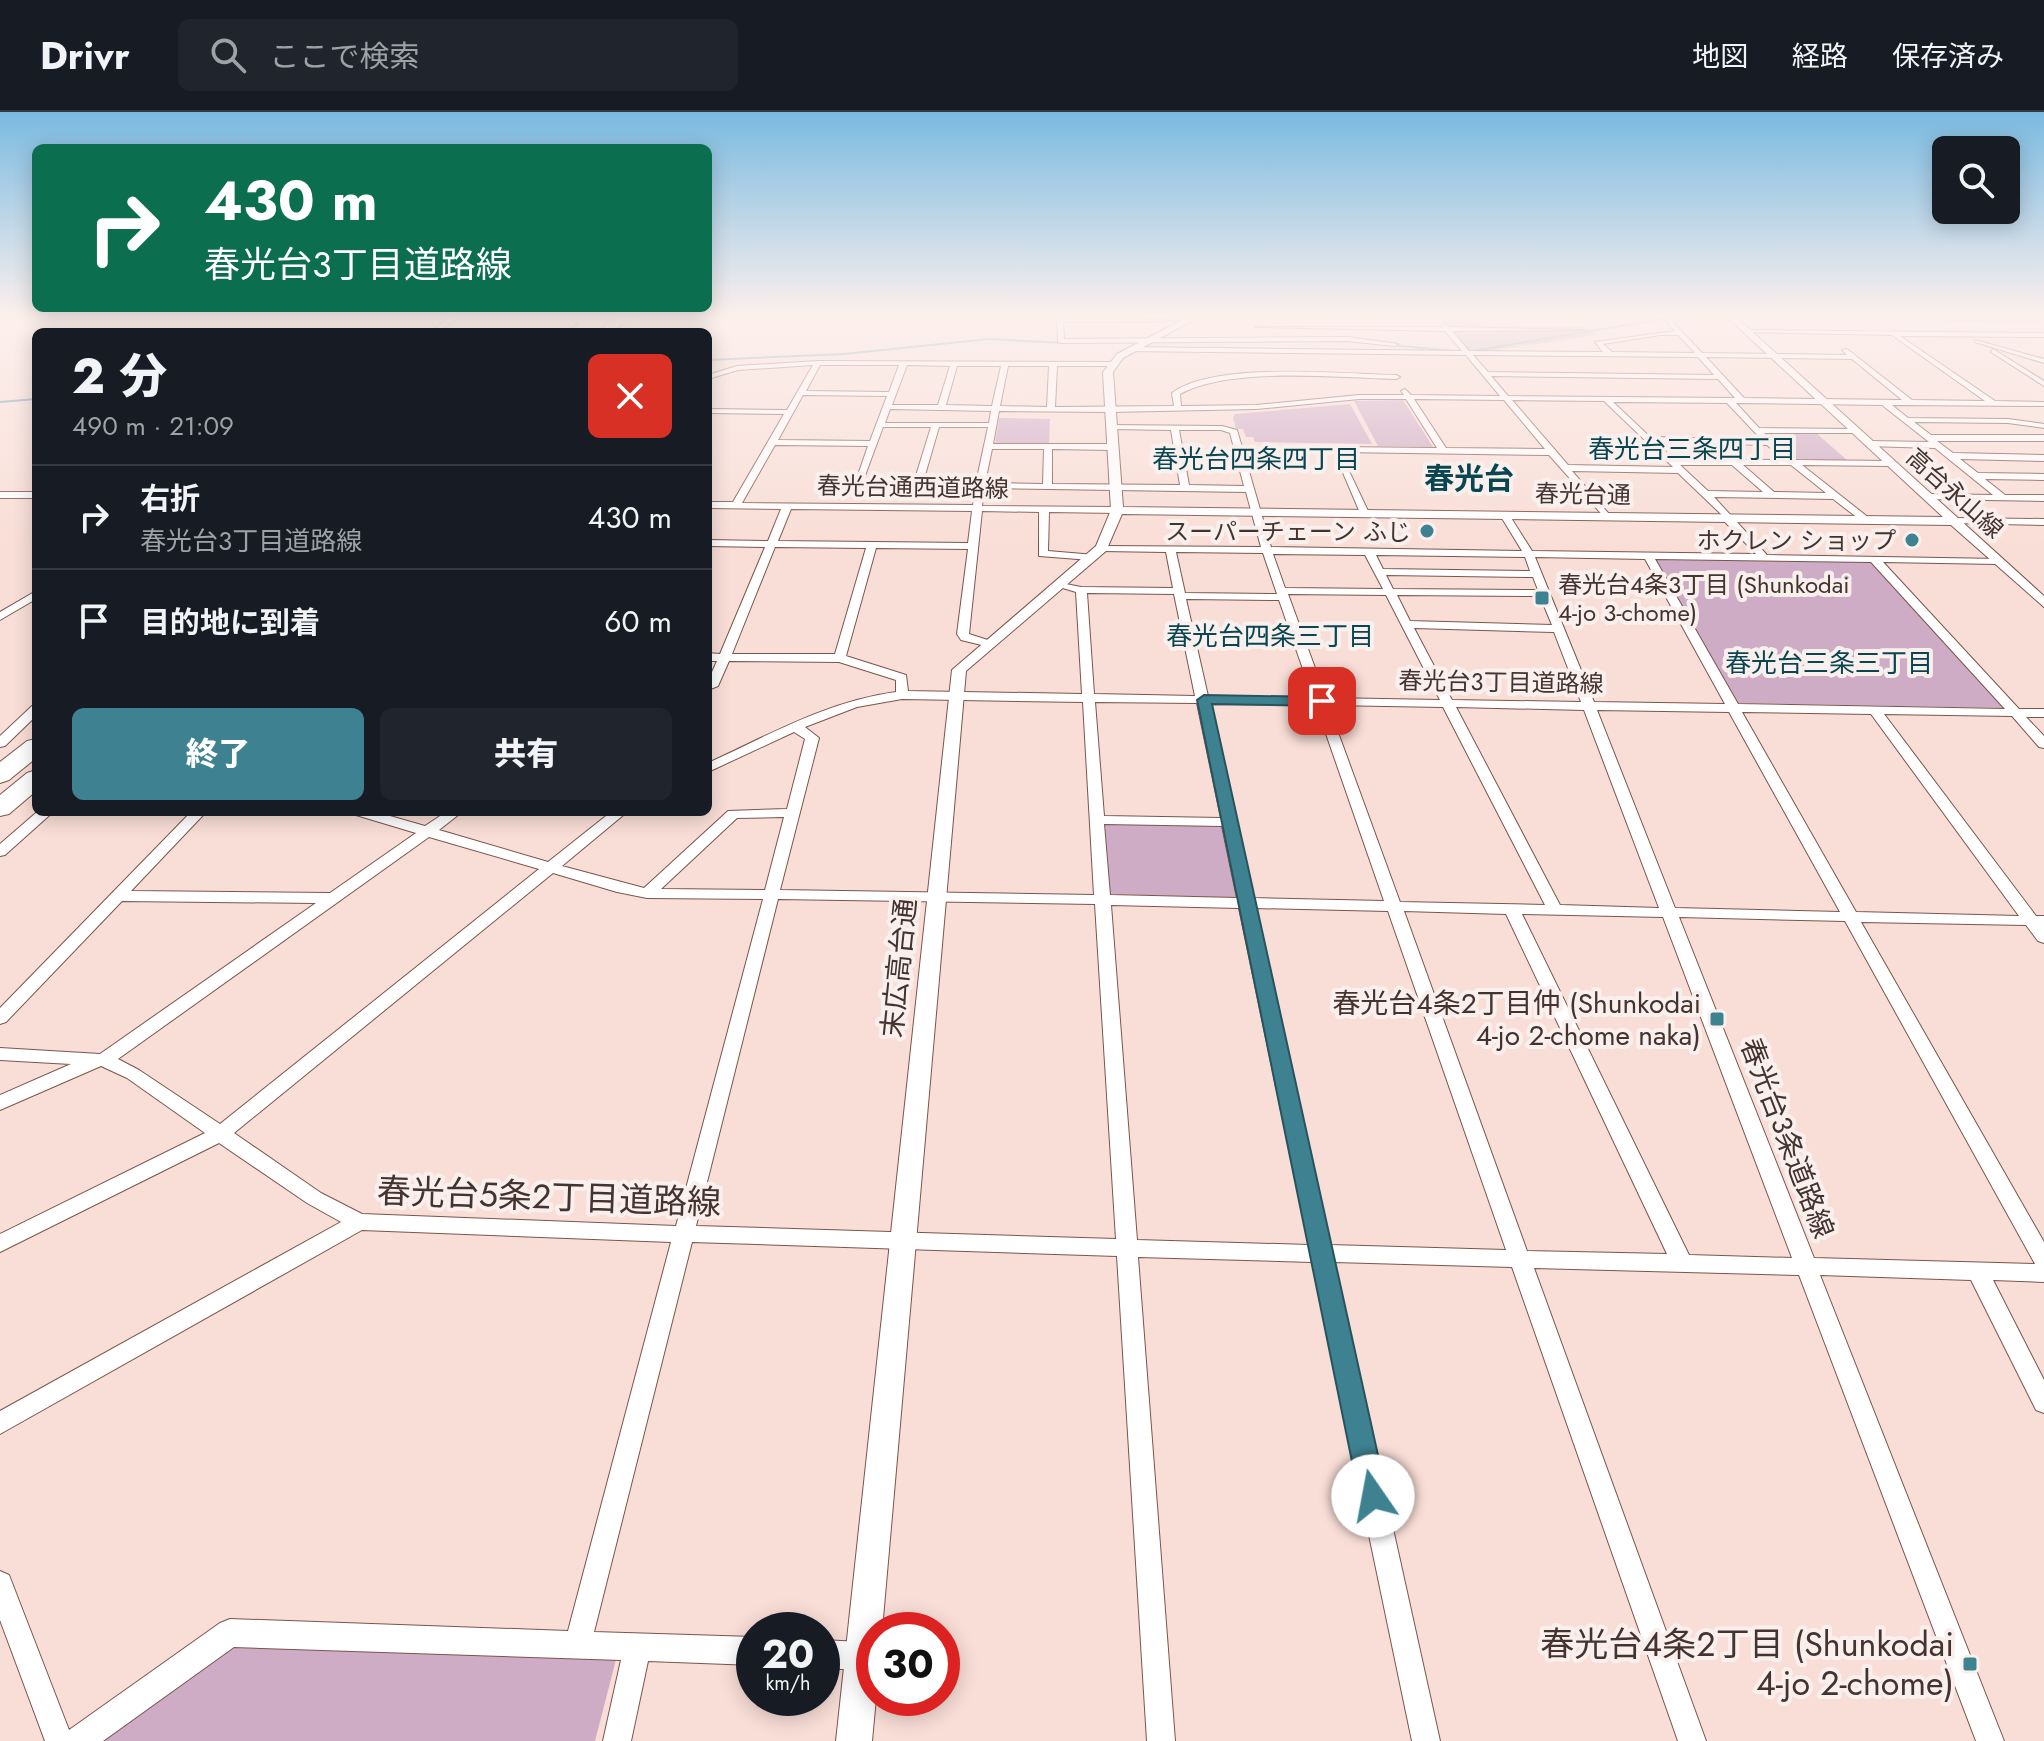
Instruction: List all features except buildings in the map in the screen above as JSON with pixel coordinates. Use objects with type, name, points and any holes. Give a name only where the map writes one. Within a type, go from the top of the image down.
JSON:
[{"type":"highway","points":[[0,775],[32,749]]},
{"type":"highway","points":[[0,808],[32,781]]},
{"type":"street","points":[[736,505],[801,393]]},
{"type":"street","points":[[803,393],[892,394],[850,506]]},
{"type":"street","points":[[941,408],[945,393]]},
{"type":"street","points":[[990,644],[965,638],[963,634],[980,485],[999,393]]},
{"type":"street","points":[[1051,409],[1052,393]]},
{"type":"street","name":"末広高台通","points":[[865,1612],[959,670],[1096,552],[1117,510],[1110,393]]},
{"type":"street","points":[[1176,393],[1178,409]]},
{"type":"street","points":[[1406,393],[1443,450]]},
{"type":"street","points":[[1501,393],[1606,516]]},
{"type":"street","points":[[1735,393],[1741,400]]},
{"type":"street","name":"高台永山線","points":[[1813,393],[2044,603]]},
{"type":"street","points":[[1898,393],[1909,402]]},
{"type":"street","points":[[1978,393],[1993,403]]},
{"type":"street","points":[[887,407],[1178,409],[1408,397],[2043,404]]},
{"type":"street","points":[[1605,398],[1707,494],[1765,558]]},
{"type":"street","points":[[1729,400],[1769,443],[1866,520]]},
{"type":"street","points":[[1884,402],[2003,498]]},
{"type":"street","points":[[712,411],[790,412]]},
{"type":"street","points":[[1907,420],[2008,421],[2044,426]]},
{"type":"street","points":[[880,425],[992,425]]},
{"type":"street","points":[[918,485],[936,425]]},
{"type":"street","points":[[1111,427],[1222,428],[1234,432],[1255,512],[1282,594],[1692,1741]]},
{"type":"street","points":[[1175,428],[1185,488]]},
{"type":"street","points":[[1757,430],[1854,431]]},
{"type":"street","points":[[1869,444],[2044,438]]},
{"type":"street","points":[[1648,439],[1769,443]]},
{"type":"street","points":[[773,442],[873,444]]},
{"type":"street","points":[[988,446],[1112,447]]},
{"type":"street","points":[[1047,486],[1048,446]]},
{"type":"street","points":[[1364,513],[1335,449],[1550,452]]},
{"type":"street","points":[[1951,456],[2044,458]]},
{"type":"street","points":[[1733,461],[1772,495]]},
{"type":"street","points":[[1673,462],[1890,463]]},
{"type":"street","points":[[1565,468],[1681,470]]},
{"type":"street","points":[[1976,476],[2044,477]]},
{"type":"street","points":[[857,484],[1250,489]]},
{"type":"street","points":[[1707,494],[1837,496]]},
{"type":"street","points":[[0,495],[32,495]]},
{"type":"street","points":[[1928,497],[2044,498]]},
{"type":"street","name":"春光台通西道路線","points":[[712,505],[1117,510]]},
{"type":"street","points":[[712,684],[787,506]]},
{"type":"street","points":[[1044,509],[1043,554],[1170,549],[1997,561]]},
{"type":"street","name":"春光台通","points":[[1117,510],[1953,521]]},
{"type":"street","name":"春光台3条道路線","points":[[1505,515],[1529,554],[1545,593],[1990,1741]]},
{"type":"street","points":[[1953,521],[2038,522],[2044,529]]},
{"type":"street","points":[[712,543],[972,546]]},
{"type":"street","points":[[840,658],[872,545]]},
{"type":"street","points":[[1170,549],[1426,1741]]},
{"type":"street","points":[[1369,552],[1555,910]]},
{"type":"street","points":[[1648,556],[2044,1261]]},
{"type":"street","points":[[1874,559],[2044,744]]},
{"type":"street","points":[[1379,572],[1537,574]]},
{"type":"street","points":[[1060,584],[1081,590],[1179,593],[1545,593]]},
{"type":"street","points":[[1081,590],[1161,1741]]},
{"type":"street","points":[[0,617],[32,597]]},
{"type":"street","points":[[1406,624],[1559,629]]},
{"type":"street","points":[[712,657],[840,658],[902,678],[902,695]]},
{"type":"street","name":"春光台3丁目道路線","points":[[712,766],[840,709],[886,696],[902,695],[2044,713]]},
{"type":"street","points":[[1874,710],[2037,920],[2044,938]]},
{"type":"street","points":[[0,743],[32,713]]},
{"type":"street","points":[[578,1643],[812,738],[797,728]]},
{"type":"street","points":[[647,893],[733,814],[794,813]]},
{"type":"street","points":[[0,852],[41,816]]},
{"type":"street","points":[[0,1018],[195,816]]},
{"type":"street","points":[[374,816],[622,889],[647,893],[937,896],[2037,920]]},
{"type":"street","points":[[0,1103],[100,1060],[449,816]]},
{"type":"street","points":[[0,1244],[220,1134],[615,816]]},
{"type":"street","points":[[1097,820],[1230,822]]},
{"type":"street","points":[[117,896],[334,898]]},
{"type":"street","points":[[1512,909],[1682,1263]]},
{"type":"street","name":"春光台5条2丁目道路線","points":[[0,1054],[100,1060],[133,1074],[314,1198],[359,1222],[902,1242],[1520,1256],[1807,1268],[2044,1273]]},
{"type":"street","points":[[0,1423],[359,1222]]},
{"type":"street","points":[[1977,1271],[2044,1403]]},
{"type":"street","points":[[0,1585],[59,1741]]},
{"type":"street","points":[[79,1741],[230,1633],[736,1650]]},
{"type":"street","points":[[617,1741],[638,1646]]},
{"type":"street","name":"末広高台通","points":[[854,1741],[856,1716]]},
{"type":"shaded area","points":[[1403,400],[1433,447],[1378,446],[1354,401]]},
{"type":"shaded area","points":[[1350,404],[1372,444],[1255,442],[1253,437],[1246,437],[1243,429],[1236,429],[1233,418],[1235,414]]},
{"type":"shaded area","points":[[999,418],[1050,419],[1049,445],[995,444]]},
{"type":"shaded area","points":[[1764,432],[1815,432],[1848,461],[1797,460]]},
{"type":"shaded area","points":[[1653,557],[1870,560],[2004,708],[1735,703]]},
{"type":"shaded area","points":[[1104,823],[1223,824],[1236,898],[1109,894]]},
{"type":"shaded area","points":[[242,1636],[619,1648],[595,1741],[96,1741]]},
{"type":"waterway","points":[[0,402],[32,399]]},
{"type":"place","name":"スーパーチェーン ふじ","points":[[1427,531]]},
{"type":"place","name":"ホクレン ショップ","points":[[1912,540]]},
{"type":"place","name":"春光台4条3丁目 (Shunkodai 4-jo 3-chome)","points":[[1542,598]]},
{"type":"place","name":"春光台4条2丁目仲 (Shunkodai 4-jo 2-chome naka)","points":[[1717,1019]]},
{"type":"place","name":"春光台4条2丁目 (Shunkodai 4-jo 2-chome)","points":[[1970,1664]]},
{"type":"district","name":"春光台三条四丁目","points":[[1692,449]]},
{"type":"district","name":"春光台四条四丁目","points":[[1256,459]]},
{"type":"district","name":"春光台","points":[[1469,478]]},
{"type":"district","name":"春光台四条三丁目","points":[[1270,636]]},
{"type":"district","name":"春光台三条三丁目","points":[[1829,663]]},
{"type":"route","points":[[1322,701],[1204,700],[1373,1496]]}]
